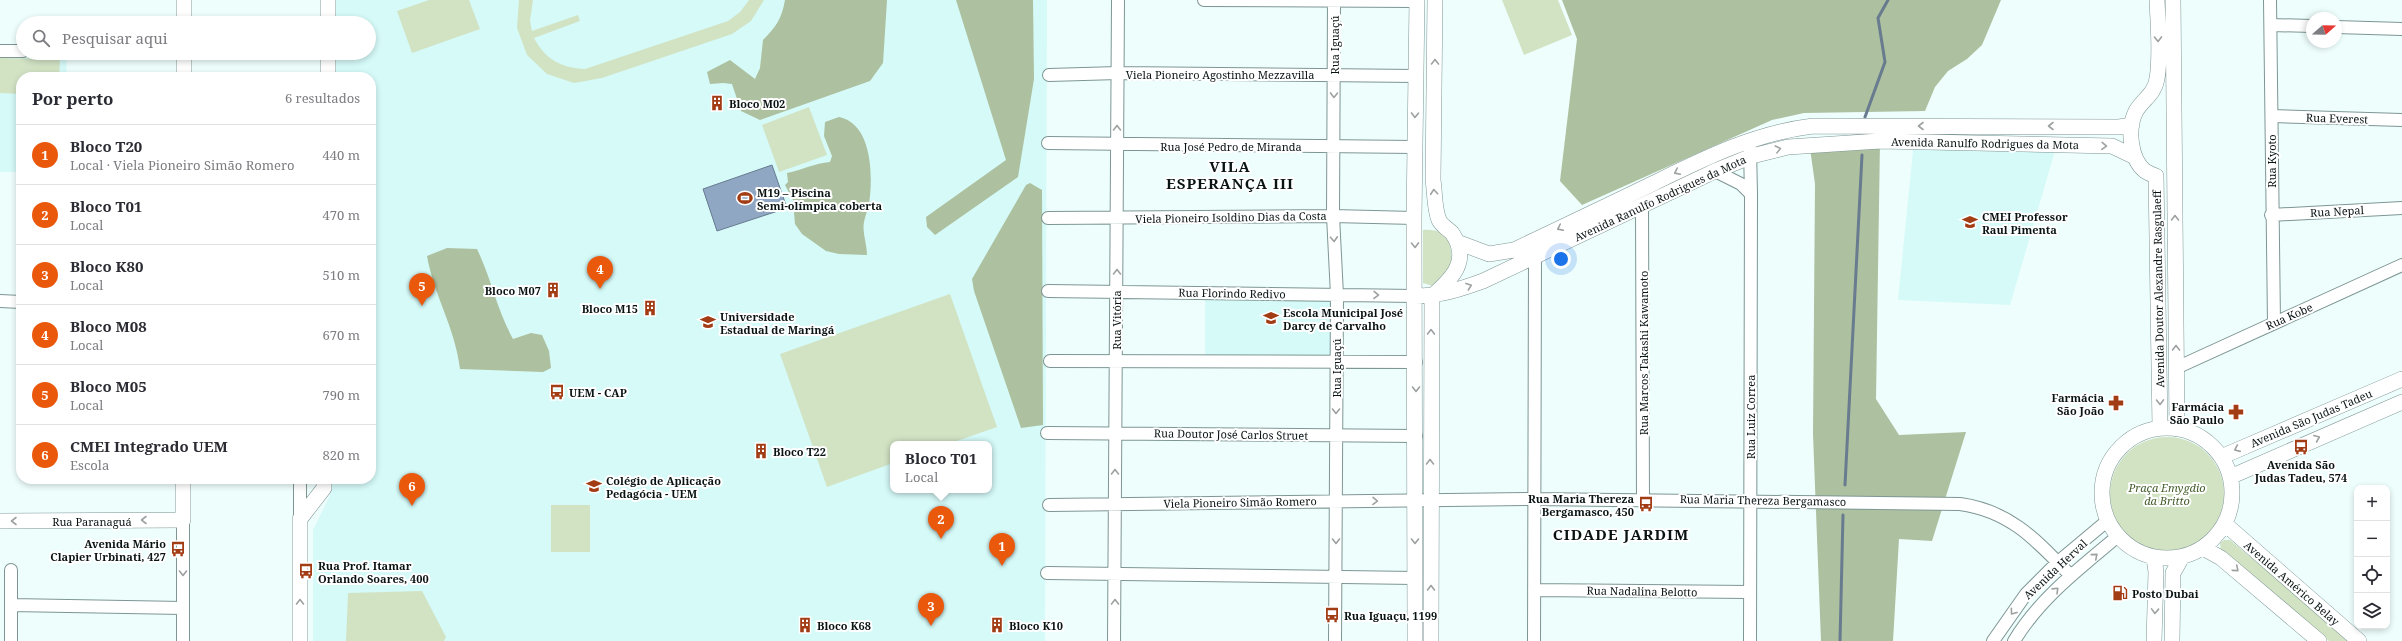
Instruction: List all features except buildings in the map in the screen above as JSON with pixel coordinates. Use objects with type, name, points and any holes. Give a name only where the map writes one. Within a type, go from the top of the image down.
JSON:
[{"type":"main road","points":[[184,0],[184,16]]},
{"type":"main road","points":[[328,0],[328,16]]},
{"type":"main road","points":[[1415,641],[1415,578],[1423,501],[1432,296],[1451,280],[1458,268],[1459,257],[1456,242],[1451,233],[1439,221],[1433,180],[1435,0]]},
{"type":"main road","points":[[2154,92],[2158,65],[2157,0]]},
{"type":"main road","name":"Avenida Doutor Alexandre Rasgulaeff","points":[[2173,0],[2177,429]]},
{"type":"main road","points":[[1417,1],[1414,218],[1416,436],[1423,501],[1431,641]]},
{"type":"main road","points":[[183,60],[184,72]]},
{"type":"main road","points":[[328,60],[328,72]]},
{"type":"main road","points":[[2134,157],[2132,125],[2136,113],[2144,100],[2154,92],[2166,92],[2174,100]]},
{"type":"main road","name":"Avenida Ranulfo Rodrigues da Mota","points":[[1456,242],[1489,254],[1514,250],[1748,140],[1786,130],[1813,126],[2119,127],[2132,125]]},
{"type":"main road","name":"Avenida Ranulfo Rodrigues da Mota","points":[[1415,296],[1432,296],[1483,281],[1715,171],[1752,156],[1788,147],[1810,144],[1880,141],[2112,146],[2134,157]]},
{"type":"main road","name":"Avenida Doutor Alexandre Rasgulaeff","points":[[2134,157],[2145,171],[2156,176],[2160,428]]},
{"type":"main road","points":[[2156,176],[2166,177],[2175,172]]},
{"type":"main road","points":[[1414,218],[1439,221]]},
{"type":"main road","name":"Avenida São Judas Tadeu","points":[[2221,456],[2402,379]]},
{"type":"main road","name":"Avenida São Judas Tadeu","points":[[2230,477],[2402,402]]},
{"type":"main road","points":[[2160,428],[2177,429],[2197,435],[2206,441],[2221,456],[2230,477],[2232,501],[2225,524],[2216,537],[2203,548],[2182,557],[2154,558],[2136,551],[2118,536],[2107,521],[2102,492],[2103,480],[2112,458],[2123,445],[2138,435],[2160,428]]},
{"type":"main road","points":[[183,484],[184,520]]},
{"type":"main road","points":[[300,641],[300,519],[324,488],[324,484]]},
{"type":"main road","name":"Rua Paranaguá","points":[[0,521],[184,520]]},
{"type":"main road","name":"Avenida Américo Belay","points":[[2225,524],[2359,641]]},
{"type":"main road","points":[[2203,548],[2221,558],[2319,641]]},
{"type":"main road","points":[[2172,641],[2174,573],[2182,557]]},
{"type":"main road","points":[[2154,558],[2156,572],[2154,641]]},
{"type":"street","name":"Rua Vitória","points":[[1114,641],[1118,0]]},
{"type":"street","points":[[1204,0],[1417,1]]},
{"type":"street","name":"Rua Kyoto","points":[[2270,0],[2272,116],[2271,215],[2274,323]]},
{"type":"street","name":"Rua Iguaçú","points":[[1334,1],[1333,216],[1337,295],[1335,641]]},
{"type":"street","points":[[2271,25],[2306,26]]},
{"type":"street","points":[[2342,27],[2402,29]]},
{"type":"street","points":[[0,51],[16,51]]},
{"type":"street","name":"Viela Pioneiro Agostinho Mezzavilla","points":[[1048,75],[1118,73],[1416,76]]},
{"type":"street","name":"Rua Everest","points":[[2272,116],[2402,120]]},
{"type":"street","name":"Rua Luiz Correa","points":[[1748,140],[1752,156],[1750,641]]},
{"type":"street","name":"Rua José Pedro de Miranda","points":[[1048,143],[1117,145],[1415,147]]},
{"type":"street","points":[[1715,171],[1741,184],[1751,194]]},
{"type":"street","name":"Rua Marcos Takashi Kawamoto","points":[[1642,206],[1643,499]]},
{"type":"street","name":"Rua Nepal","points":[[2271,215],[2402,208]]},
{"type":"street","name":"Viela Pioneiro Isoldino Dias da Costa","points":[[1048,218],[1333,216],[1414,218]]},
{"type":"street","points":[[1534,641],[1533,499],[1535,256]]},
{"type":"street","name":"Rua Kobe","points":[[2176,368],[2402,265]]},
{"type":"street","name":"Rua Florindo Redivo","points":[[1048,291],[1415,296]]},
{"type":"street","points":[[0,302],[16,302]]},
{"type":"street","points":[[1050,361],[1416,362]]},
{"type":"street","name":"Rua Doutor José Carlos Struet","points":[[1047,433],[1416,436]]},
{"type":"street","points":[[300,484],[300,519]]},
{"type":"street","name":"Rua Maria Thereza Bergamasco","points":[[1423,501],[1643,499],[1930,502],[1978,506],[2011,521],[2031,535],[2071,576]]},
{"type":"street","name":"Viela Pioneiro Simão Romero","points":[[1049,505],[1336,500],[1423,501]]},
{"type":"street","points":[[183,641],[184,520]]},
{"type":"street","name":"Avenida Herval","points":[[1993,641],[2026,594],[2058,562],[2107,521]]},
{"type":"street","name":"Avenida Herval","points":[[2014,641],[2034,611],[2071,576],[2118,536]]},
{"type":"street","points":[[11,570],[11,641]]},
{"type":"street","points":[[1047,573],[1415,578]]},
{"type":"street","name":"Rua Nadalina Belotto","points":[[1534,590],[1750,592]]},
{"type":"street","points":[[11,605],[183,608]]},
{"type":"shaded area","name":"Universidade Estadual de Maringá","points":[[335,0],[1047,0],[1045,641],[313,641],[313,530],[332,491],[332,484],[376,484],[376,72],[335,72],[335,60],[376,60],[376,16],[335,16]]},
{"type":"shaded area","points":[[0,52],[16,52],[16,60],[67,60],[66,72],[16,72],[16,172],[0,172]]},
{"type":"shaded area","name":"CMEI Professor Raul Pimenta","points":[[1914,141],[2057,144],[2010,305],[1898,300]]},
{"type":"shaded area","name":"M19 – Piscina Semi-olímpica coberta","points":[[772,165],[787,208],[717,231],[703,189]]},
{"type":"shaded area","name":"Escola Municipal José Darcy de Carvalho","points":[[1205,293],[1337,295],[1336,361],[1205,360]]},
{"type":"green space","points":[[429,0],[469,0],[480,29],[412,53],[397,11]]},
{"type":"green space","points":[[519,0],[533,0],[530,21],[532,31],[578,15],[580,21],[534,38],[543,52],[555,61],[568,67],[585,69],[728,21],[740,12],[749,0],[764,0],[751,21],[732,34],[602,78],[574,83],[547,74],[527,55],[517,28]]},
{"type":"green space","points":[[785,0],[887,0],[883,63],[870,81],[760,120],[741,111],[732,84],[710,84],[707,72],[730,60],[755,79],[760,68],[763,40],[778,22]]},
{"type":"green space","points":[[956,0],[1033,0],[1034,79],[1018,177],[935,235],[927,227],[926,217],[1006,160]]},
{"type":"green space","points":[[1502,0],[1558,0],[1572,35],[1524,55]]},
{"type":"green space","points":[[1562,0],[2001,0],[1982,45],[1967,59],[1948,71],[1935,87],[1925,111],[1804,113],[1772,120],[1582,205],[1560,181],[1577,39]]},
{"type":"green space","points":[[0,58],[16,58],[16,60],[60,60],[59,72],[16,72],[16,94],[0,93]]},
{"type":"green space","points":[[809,107],[827,155],[779,172],[762,125]]},
{"type":"green space","points":[[839,117],[850,122],[859,130],[868,153],[871,180],[869,204],[864,220],[867,255],[839,254],[826,251],[802,234],[795,224],[793,200],[785,185],[788,182],[787,173],[830,162],[832,156],[824,136],[825,122]]},
{"type":"green space","points":[[1809,141],[1880,141],[1876,399],[1899,435],[1966,432],[1932,541],[1899,539],[1893,641],[1821,641],[1813,434],[1815,184]]},
{"type":"green space","points":[[1030,183],[1042,190],[1043,425],[1021,428],[974,291],[972,279],[1026,185]]},
{"type":"green space","points":[[1423,230],[1439,232],[1448,240],[1450,246],[1452,268],[1433,286],[1423,283]]},
{"type":"green space","points":[[447,248],[477,249],[507,328],[513,339],[531,333],[542,335],[549,351],[551,368],[543,372],[460,369],[454,339],[434,285],[427,256]]},
{"type":"green space","points":[[950,294],[997,427],[957,441],[890,441],[890,464],[827,487],[780,354]]},
{"type":"green space","name":"Praça Emygdio da Britto","points":[[2167,437],[2189,441],[2208,453],[2220,472],[2224,494],[2220,516],[2208,535],[2189,547],[2167,551],[2145,547],[2126,535],[2114,516],[2110,494],[2114,472],[2126,453],[2145,441]]},
{"type":"green space","points":[[551,505],[590,505],[590,552],[551,552]]},
{"type":"green space","points":[[2224,540],[2230,540],[2351,641],[2329,641],[2221,551],[2220,543]]},
{"type":"green space","points":[[422,591],[446,637],[444,641],[346,641],[348,593]]},
{"type":"waterway","points":[[1865,117],[1885,62],[1878,18],[1888,0]]},
{"type":"waterway","points":[[1845,485],[1862,155]]},
{"type":"waterway","points":[[1840,641],[1843,515]]},
{"type":"place","name":"Bloco M02","points":[[717,103]]},
{"type":"place","name":"M19 – Piscina Semi-olímpica coberta","points":[[745,198]]},
{"type":"place","name":"CMEI Professor Raul Pimenta","points":[[1970,222]]},
{"type":"place","name":"Bloco M08","points":[[600,289]]},
{"type":"place","name":"Bloco M07","points":[[553,290]]},
{"type":"place","name":"Bloco M05","points":[[422,306]]},
{"type":"place","name":"Bloco M15","points":[[650,308]]},
{"type":"place","name":"Escola Municipal José Darcy de Carvalho","points":[[1271,318]]},
{"type":"place","name":"Universidade Estadual de Maringá","points":[[708,322]]},
{"type":"place","name":"UEM - CAP","points":[[557,392]]},
{"type":"place","name":"Farmácia São João","points":[[2116,403]]},
{"type":"place","name":"Farmácia São Paulo","points":[[2236,412]]},
{"type":"place","name":"Avenida São Judas Tadeu, 574","points":[[2301,447]]},
{"type":"place","name":"Bloco T22","points":[[761,451]]},
{"type":"place","name":"Colégio de Aplicação Pedagócia - UEM","points":[[594,486]]},
{"type":"place","name":"Rua Maria Thereza Bergamasco, 450","points":[[1646,504]]},
{"type":"place","name":"CMEI Integrado UEM","points":[[412,506]]},
{"type":"place","name":"Bloco T01","points":[[941,539]]},
{"type":"place","name":"Avenida Mário Clapier Urbinati, 427","points":[[178,549]]},
{"type":"place","name":"Bloco T20","points":[[1002,566]]},
{"type":"place","name":"Rua Prof. Itamar Orlando Soares, 400","points":[[306,571]]},
{"type":"place","name":"Posto Dubai","points":[[2120,593]]},
{"type":"place","name":"Rua Iguaçu, 1199","points":[[1332,615]]},
{"type":"place","name":"Bloco K68","points":[[805,625]]},
{"type":"place","name":"Bloco K10","points":[[997,625]]},
{"type":"place","name":"Bloco K80","points":[[931,626]]},
{"type":"district","name":"VILA ESPERANÇA III","points":[[1230,174]]},
{"type":"district","name":"CIDADE JARDIM","points":[[1621,534]]}]
